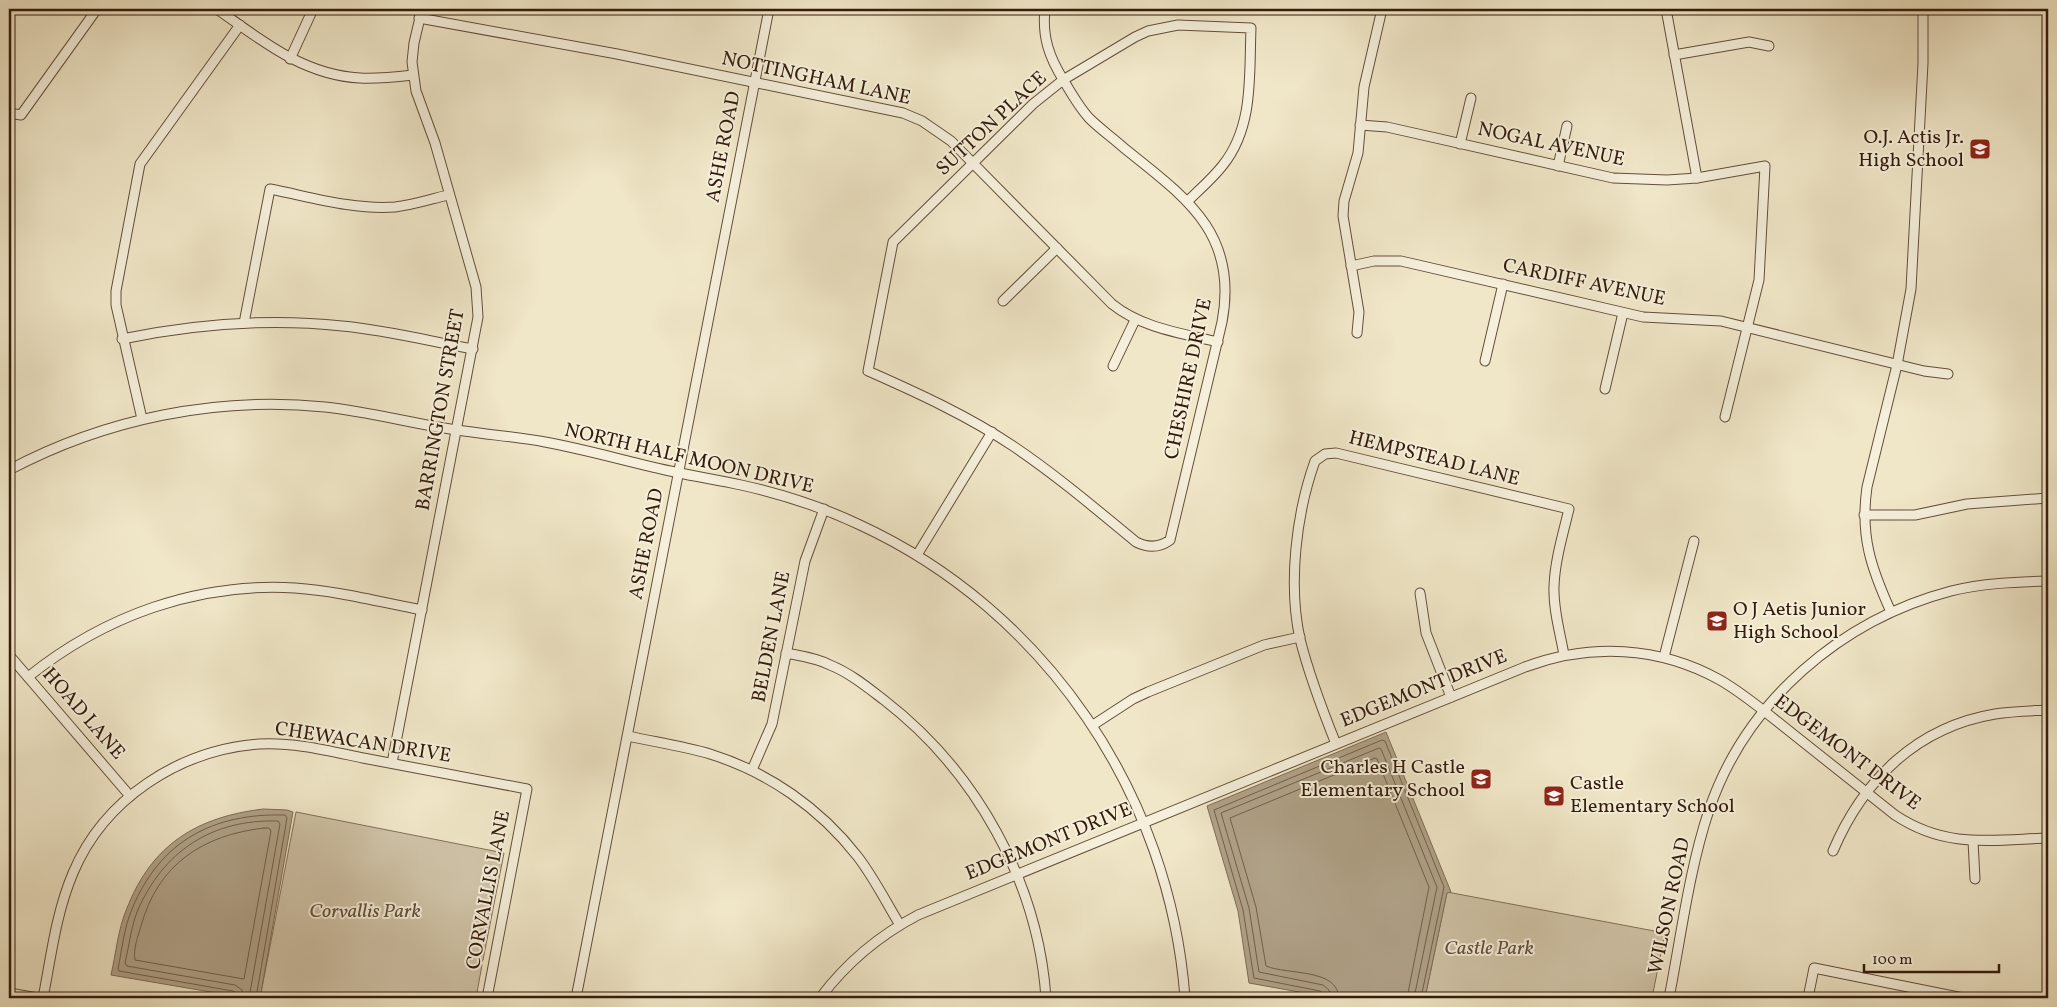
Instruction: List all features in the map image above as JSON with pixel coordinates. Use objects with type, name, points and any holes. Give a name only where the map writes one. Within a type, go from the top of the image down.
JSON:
[{"type":"street","points":[[9,113],[21,115],[97,9]]},
{"type":"street","points":[[217,9],[290,59],[321,72],[342,76],[377,78],[413,75]]},
{"type":"street","points":[[290,59],[313,9]]},
{"type":"street","name":"ASHE ROAD","points":[[576,998],[769,9]]},
{"type":"street","name":"CHESHIRE DRIVE","points":[[992,432],[1043,467],[1136,542],[1143,546],[1158,546],[1170,540],[1218,342],[1226,296],[1222,264],[1209,229],[1188,201],[1090,119],[1064,80],[1047,48],[1043,22],[1045,9]]},
{"type":"street","points":[[1357,333],[1359,312],[1343,216],[1344,201],[1358,153],[1364,87],[1382,9]]},
{"type":"street","points":[[1666,9],[1697,178]]},
{"type":"street","points":[[1891,612],[1874,574],[1868,555],[1864,515],[1867,487],[1897,365],[1907,315],[1914,249],[1924,63],[1923,9]]},
{"type":"street","name":"NOTTINGHAM LANE","points":[[421,13],[903,113],[937,130],[951,141],[1112,304],[1135,320],[1147,325],[1218,342]]},
{"type":"street","name":"BARRINGTON STREET","points":[[392,763],[478,317],[477,295],[434,144],[416,91],[413,75],[414,43],[421,13]]},
{"type":"street","points":[[142,419],[122,339],[116,305],[116,291],[140,164],[240,25]]},
{"type":"street","name":"SUTTON PLACE","points":[[992,432],[923,396],[868,371],[893,242],[1033,104],[1064,80],[1135,37],[1148,31],[1178,25],[1251,28],[1248,103],[1240,136],[1223,165],[1188,201]]},
{"type":"street","points":[[1674,55],[1749,42],[1769,46]]},
{"type":"street","points":[[1460,144],[1471,98]]},
{"type":"street","name":"NOGAL AVENUE","points":[[1360,125],[1387,127],[1613,178],[1667,180],[1697,178],[1765,166],[1759,280],[1748,327]]},
{"type":"street","points":[[1558,166],[1567,126]]},
{"type":"street","points":[[244,323],[270,189],[377,208],[417,203],[448,195]]},
{"type":"street","points":[[1003,302],[1057,248]]},
{"type":"street","name":"CARDIFF AVENUE","points":[[1351,266],[1374,261],[1401,261],[1654,319],[1721,321],[1897,365],[1948,374]]},
{"type":"street","points":[[1485,361],[1503,284]]},
{"type":"street","points":[[1605,389],[1623,312]]},
{"type":"street","points":[[1113,366],[1135,320]]},
{"type":"street","points":[[122,339],[177,329],[244,323],[302,323],[344,326],[473,349]]},
{"type":"street","points":[[1725,417],[1748,327]]},
{"type":"street","name":"NORTH HALF MOON DRIVE","points":[[9,470],[80,438],[142,419],[228,406],[295,405],[363,412],[457,430],[544,442],[771,492],[824,510],[860,525],[917,555],[973,594],[1010,626],[1063,684],[1093,724],[1127,784],[1144,822],[1165,883],[1174,921],[1185,998]]},
{"type":"street","points":[[917,555],[992,432]]},
{"type":"street","name":"HEMPSTEAD LANE","points":[[1336,744],[1313,685],[1300,637],[1295,573],[1300,523],[1315,461],[1320,456],[1330,453],[1569,510],[1555,570],[1554,587],[1555,606],[1564,655]]},
{"type":"street","points":[[1864,515],[1915,515],[1967,504],[2048,498]]},
{"type":"street","name":"BELDEN LANE","points":[[752,770],[772,724],[805,561],[824,510]]},
{"type":"street","points":[[1664,657],[1694,541]]},
{"type":"street","name":"WILSON ROAD","points":[[1668,998],[1695,865],[1709,811],[1731,760],[1745,736],[1783,689],[1818,657],[1847,636],[1891,612],[1924,599],[1976,586],[2048,581]]},
{"type":"street","points":[[28,677],[64,650],[122,618],[153,606],[203,594],[262,588],[295,588],[327,592],[422,610]]},
{"type":"street","points":[[1420,593],[1426,632],[1450,697]]},
{"type":"street","points":[[1093,724],[1148,692],[1269,643],[1300,637]]},
{"type":"street","name":"EDGEMONT DRIVE","points":[[820,998],[846,966],[862,951],[918,915],[1525,667],[1564,655],[1595,650],[1622,650],[1664,657],[1686,664],[1721,680],[1908,823],[1923,831],[1939,836],[1974,841],[2048,838]]},
{"type":"street","points":[[786,653],[815,659],[846,673],[894,707],[943,756],[974,794],[1004,845],[1017,874],[1042,960],[1046,998]]},
{"type":"street","name":"HOAD LANE","points":[[9,655],[130,796]]},
{"type":"street","points":[[1833,850],[1843,827],[1866,791],[1899,758],[1917,745],[1952,726],[1994,714],[2048,710]]},
{"type":"street","points":[[628,736],[710,754],[752,770],[804,802],[842,837],[872,878],[900,925]]},
{"type":"street","name":"CHEWACAN DRIVE","points":[[43,998],[59,915],[73,872],[84,851],[100,826],[130,796],[160,774],[180,763],[237,746],[260,744],[301,746],[527,789]]},
{"type":"street","name":"CORVALLIS LANE","points":[[487,998],[527,789]]},
{"type":"street","points":[[1974,841],[1975,879]]},
{"type":"street","points":[[1808,998],[1814,968],[1963,998]]},
{"type":"street","points":[[9,993],[38,998]]},
{"type":"green space","name":"Corvallis Park","points":[[296,812],[504,853],[481,963],[476,998],[260,998]]},
{"type":"green space","name":"Castle Park","points":[[1447,892],[1665,933],[1652,998],[1425,998]]},
{"type":"water","points":[[1386,732],[1451,892],[1447,893],[1425,998],[1332,998],[1249,983],[1238,911],[1207,806]]},
{"type":"water","points":[[263,809],[293,812],[260,998],[246,998],[111,975],[119,933],[127,908],[137,886],[164,851],[198,827],[217,819]]},
{"type":"place","name":"O.J. Actis Jr. High School","points":[[1980,149]]},
{"type":"place","name":"O J Aetis Junior High School","points":[[1717,621]]},
{"type":"place","name":"Charles H Castle Elementary School","points":[[1481,779]]},
{"type":"place","name":"Castle Elementary School","points":[[1554,796]]}]
